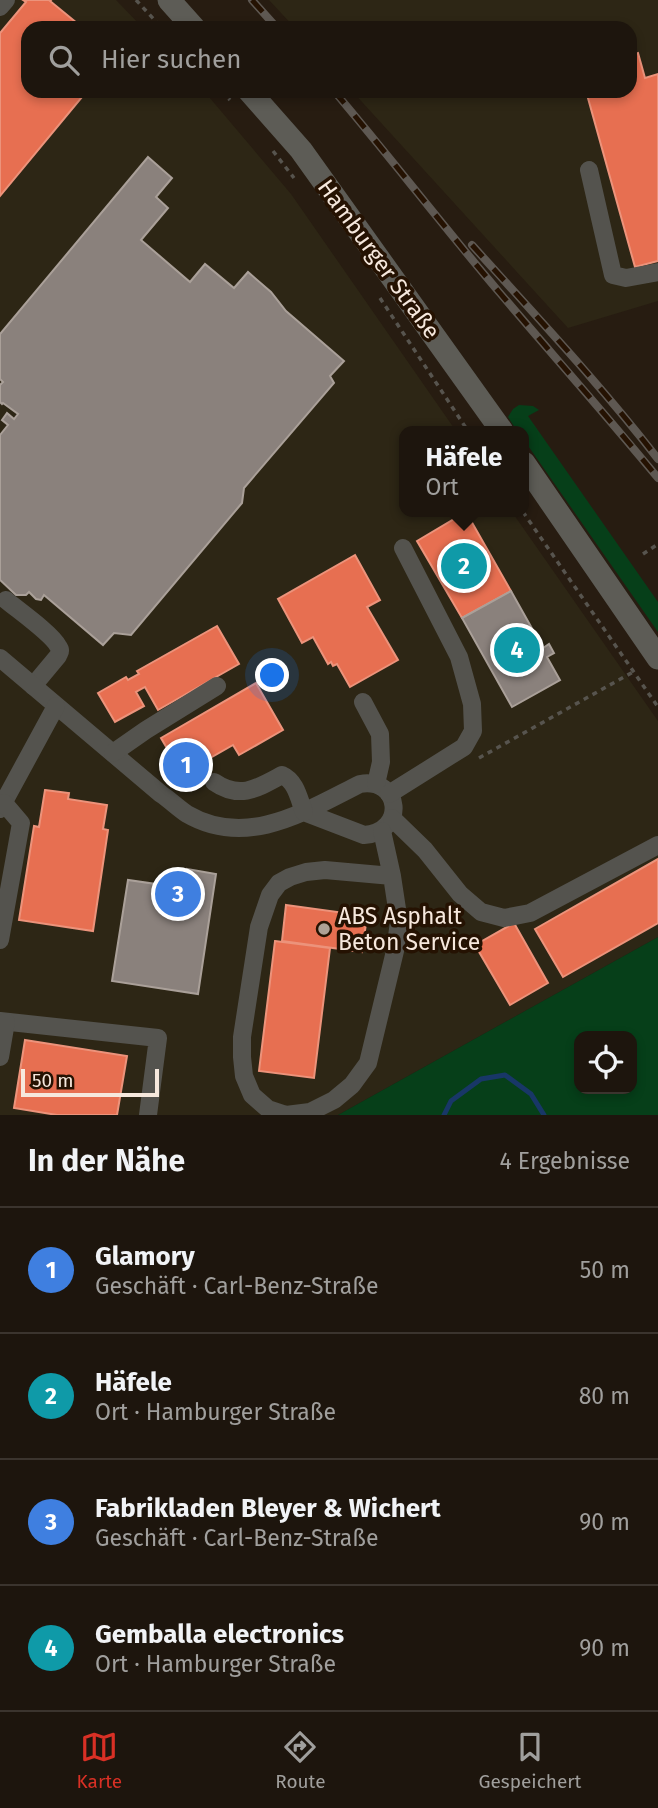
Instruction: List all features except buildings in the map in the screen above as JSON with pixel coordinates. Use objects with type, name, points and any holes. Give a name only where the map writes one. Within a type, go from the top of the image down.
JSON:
[{"type":"main road","points":[[169,0],[188,21]]},
{"type":"main road","name":"Hamburger Straße","points":[[242,98],[301,150],[498,426]]},
{"type":"main road","points":[[529,472],[658,658]]},
{"type":"street","points":[[0,7],[6,0]]},
{"type":"street","points":[[589,170],[613,275],[626,278],[658,272]]},
{"type":"street","points":[[383,789],[464,747],[473,731],[472,704],[459,657],[403,548]]},
{"type":"street","points":[[6,600],[60,647],[58,656],[33,686]]},
{"type":"street","points":[[0,658],[187,814],[214,825],[245,828],[272,824],[304,812],[360,783],[368,782],[383,789],[393,801],[387,824],[399,922],[395,951],[368,1063],[352,1085],[334,1100],[310,1112],[286,1115],[268,1109],[252,1095],[244,1076],[242,1047],[259,927],[270,895],[279,883],[306,872],[325,870],[392,876]]},
{"type":"street","points":[[113,753],[217,686]]},
{"type":"street","points":[[363,702],[380,734],[383,789]]},
{"type":"street","points":[[0,940],[21,823],[2,806],[56,706]]},
{"type":"street","points":[[214,782],[223,789],[251,791],[282,775],[289,778],[304,812],[364,835],[373,834],[387,824]]},
{"type":"street","points":[[387,824],[425,850],[460,894],[481,912],[504,918],[530,913],[658,845]]},
{"type":"street","points":[[0,1057],[3,1022],[158,1038],[148,1115]]},
{"type":"path","points":[[136,0],[156,21]]},
{"type":"path","points":[[265,142],[298,184]]},
{"type":"path","points":[[375,292],[465,426]]},
{"type":"path","points":[[526,517],[658,707]]},
{"type":"path","points":[[643,554],[658,544]]},
{"type":"path","points":[[475,760],[633,672]]},
{"type":"shaded area","points":[[0,0],[116,0],[136,21],[21,21],[21,98],[210,98],[291,194],[453,426],[399,426],[399,517],[515,517],[658,721],[658,937],[338,1115],[0,1115]]},
{"type":"shaded area","points":[[269,0],[658,0],[658,301],[568,328],[358,98],[637,98],[637,21],[288,21]]},
{"type":"green space","points":[[519,405],[533,406],[539,410],[528,416],[658,602],[658,632],[529,447],[529,426],[514,426],[508,417]]},
{"type":"green space","points":[[658,937],[658,1115],[338,1115]]},
{"type":"waterway","points":[[444,1115],[451,1101],[481,1079],[505,1075],[531,1094],[544,1115]]},
{"type":"railway","points":[[252,0],[271,21]]},
{"type":"railway","points":[[340,98],[478,267],[658,478]]},
{"type":"railway","points":[[472,245],[590,377],[658,459]]},
{"type":"place","name":"Häfele","points":[[464,566]]},
{"type":"place","name":"Gemballa electronics","points":[[517,650]]},
{"type":"place","name":"Glamory","points":[[186,765]]},
{"type":"place","name":"Fabrikladen Bleyer & Wichert","points":[[178,894]]},
{"type":"place","name":"ABS Asphalt Beton Service","points":[[324,929]]}]
